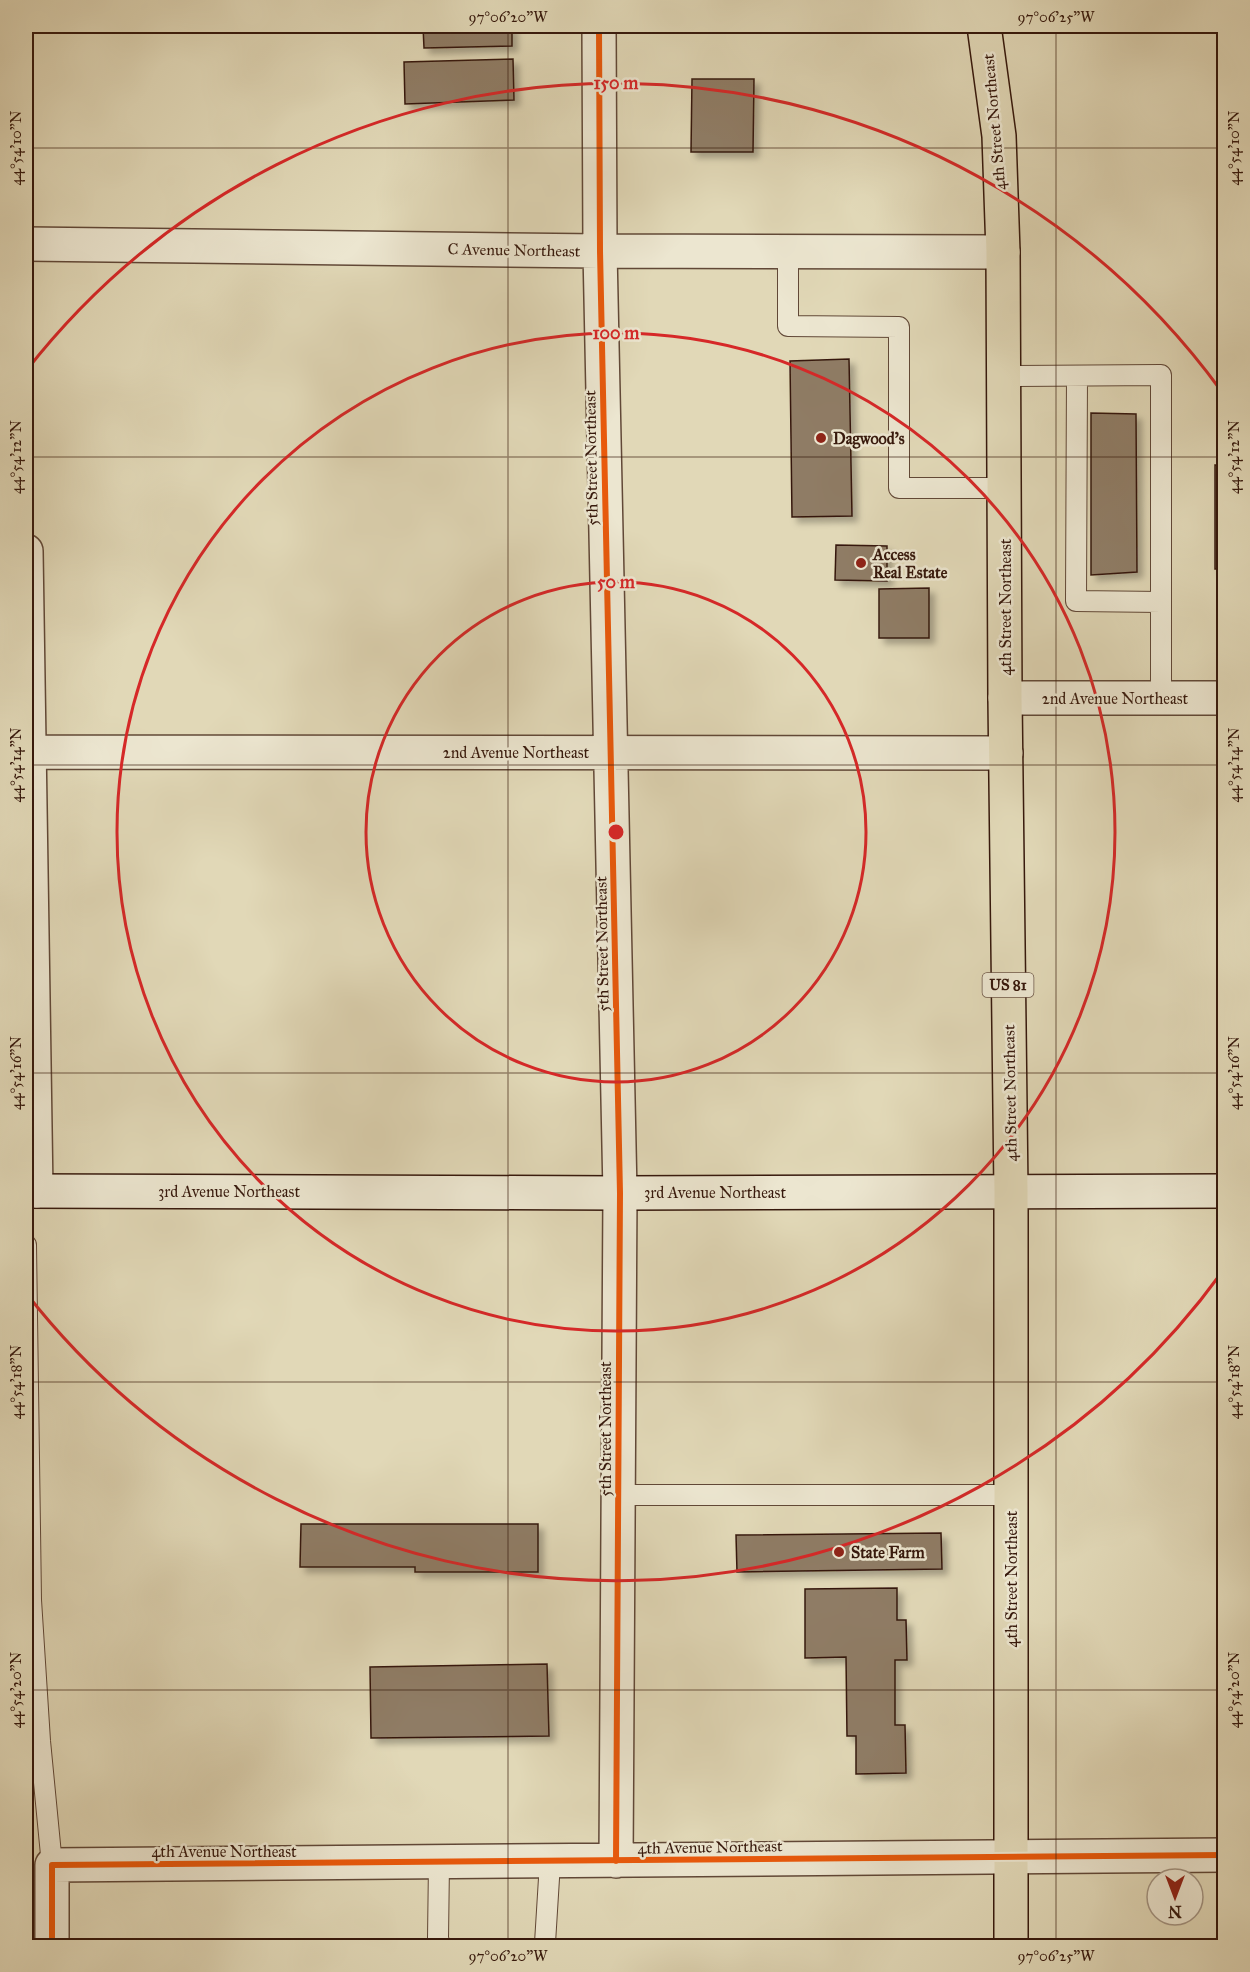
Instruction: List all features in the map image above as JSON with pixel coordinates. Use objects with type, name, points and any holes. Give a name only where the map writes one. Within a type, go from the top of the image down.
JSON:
[{"type":"main road","name":"4th Street Northeast","points":[[984,26],[999,136],[1003,252],[1011,1191],[1011,1947]]},
{"type":"street","name":"5th Street Northeast","points":[[599,26],[600,251],[620,1193],[616,1861]]},
{"type":"street","name":"C Avenue Northeast","points":[[26,243],[600,251],[1003,252]]},
{"type":"street","points":[[26,551],[31,1191]]},
{"type":"street","name":"2nd Avenue Northeast","points":[[1005,698],[1224,698]]},
{"type":"street","name":"2nd Avenue Northeast","points":[[28,752],[1006,753]]},
{"type":"street","name":"3rd Avenue Northeast","points":[[31,1191],[620,1193],[1224,1191]]},
{"type":"street","name":"4th Avenue Northeast","points":[[52,1866],[1224,1855]]},
{"type":"street","points":[[52,1866],[52,1947]]},
{"type":"lane","points":[[788,251],[788,326],[899,327],[899,488],[1004,488]]},
{"type":"lane","points":[[1004,376],[1161,375],[1161,698]]},
{"type":"lane","points":[[1077,376],[1076,601],[1161,602]]},
{"type":"lane","points":[[26,1245],[31,1600],[40,1741],[52,1866]]},
{"type":"lane","points":[[618,1495],[1011,1495]]},
{"type":"lane","points":[[543,1947],[550,1862]]},
{"type":"lane","points":[[439,1863],[438,1938],[440,1947]]},
{"type":"building","points":[[423,26],[512,26],[512,46],[424,48]]},
{"type":"building","points":[[513,59],[514,100],[405,104],[404,62]]},
{"type":"building","points":[[692,79],[754,79],[753,152],[691,152]]},
{"type":"building","name":"Dagwood's","points":[[849,359],[852,516],[792,517],[790,361]]},
{"type":"building","points":[[1091,413],[1136,414],[1137,572],[1091,575]]},
{"type":"building","points":[[1215,465],[1224,465],[1224,569],[1215,569]]},
{"type":"building","name":"Access Real Estate","points":[[836,545],[887,546],[887,581],[835,580]]},
{"type":"building","points":[[929,588],[929,638],[879,638],[879,589]]},
{"type":"building","points":[[301,1524],[538,1524],[538,1572],[415,1572],[415,1567],[300,1567]]},
{"type":"building","name":"State Farm","points":[[941,1533],[942,1569],[737,1572],[736,1535]]},
{"type":"building","points":[[897,1588],[897,1620],[906,1620],[907,1660],[895,1660],[895,1725],[905,1725],[906,1773],[856,1774],[856,1736],[847,1736],[846,1657],[805,1658],[805,1589]]},
{"type":"building","points":[[547,1664],[549,1736],[371,1738],[370,1667]]},
{"type":"cycle path","points":[[599,26],[600,251],[620,1193],[616,1861]]},
{"type":"cycle path","points":[[52,1946],[52,1865],[1224,1855]]},
{"type":"place","name":"Dagwood's","points":[[821,438]]},
{"type":"place","name":"Access Real Estate","points":[[861,563]]},
{"type":"place","name":"State Farm","points":[[839,1552]]}]
